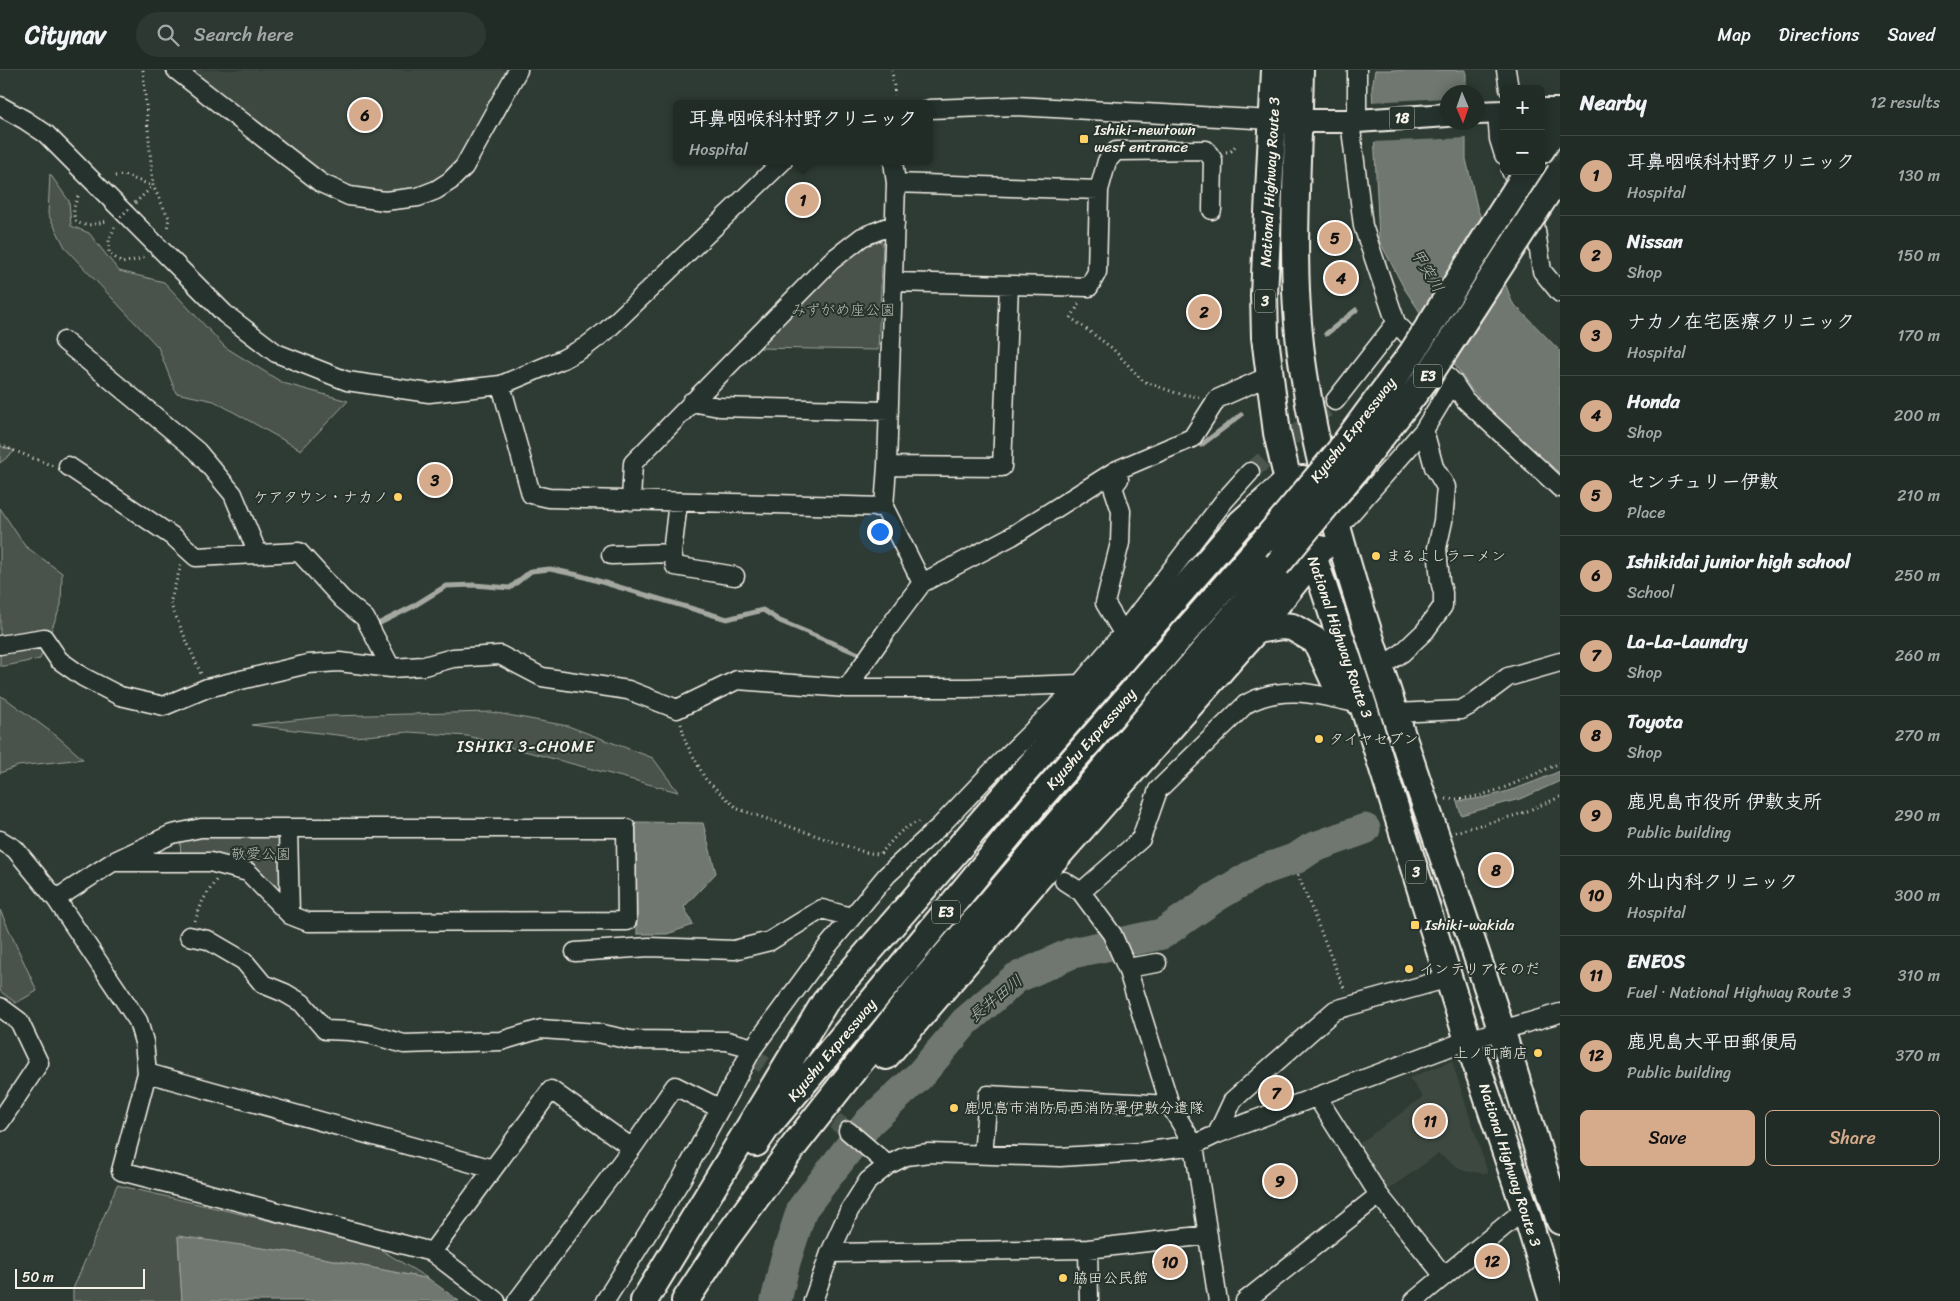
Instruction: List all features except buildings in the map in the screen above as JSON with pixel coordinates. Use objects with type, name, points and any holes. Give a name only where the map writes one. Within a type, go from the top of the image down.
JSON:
[{"type":"highway","name":"National Highway Route 3","points":[[1275,70],[1264,295],[1265,337],[1277,432],[1288,481],[1363,705],[1468,1040],[1525,1209],[1553,1301]]},
{"type":"highway","name":"National Highway Route 3","points":[[1300,70],[1295,258],[1299,330],[1305,383],[1337,529],[1395,713],[1501,1031],[1560,1221]]},
{"type":"highway","points":[[1545,144],[1560,120]]},
{"type":"highway","name":"Kyushu Expressway","points":[[685,1301],[793,1147],[918,988],[1354,472],[1431,372],[1560,173]]},
{"type":"highway","name":"Kyushu Expressway","points":[[644,1301],[766,1128],[1039,799],[1266,539],[1338,453],[1412,353],[1525,175]]},
{"type":"highway","points":[[644,1301],[825,1002],[1241,523],[1288,481],[1306,479],[1326,480]]},
{"type":"highway","points":[[726,1240],[1051,863],[1256,630],[1337,529]]},
{"type":"highway","points":[[1256,630],[1282,626],[1292,628],[1316,641],[1334,680],[1363,705]]},
{"type":"main road","points":[[1545,110],[1560,110]]},
{"type":"main road","name":"18","points":[[1273,120],[1353,121],[1440,116]]},
{"type":"street","points":[[176,70],[321,183],[349,196],[384,202],[418,197],[436,190],[450,181],[464,167],[518,70]]},
{"type":"street","points":[[1357,70],[1353,121],[1363,226],[1396,323],[1452,382],[1465,400],[1560,488]]},
{"type":"street","points":[[1506,70],[1508,85]]},
{"type":"street","points":[[0,106],[46,134],[225,314],[276,352],[347,381],[429,393],[501,385],[563,359],[585,347],[606,331],[779,165]]},
{"type":"street","points":[[933,109],[1016,106],[1273,120]]},
{"type":"street","points":[[1493,112],[1500,142]]},
{"type":"street","points":[[893,282],[1089,288],[1097,272],[1099,190],[1107,161],[1116,151],[1206,150],[1213,160],[1212,210]]},
{"type":"street","points":[[894,165],[896,183],[895,224],[888,466],[884,508],[922,583]]},
{"type":"street","points":[[1513,175],[1535,224],[1542,270],[1560,293]]},
{"type":"street","points":[[896,183],[1099,190]]},
{"type":"street","points":[[632,501],[633,462],[831,261],[862,237],[895,224]]},
{"type":"street","points":[[1542,270],[1560,272]]},
{"type":"street","points":[[888,466],[1002,467],[1009,285]]},
{"type":"street","points":[[1335,401],[1396,323]]},
{"type":"street","points":[[64,341],[197,451],[233,494],[258,554]]},
{"type":"street","points":[[847,688],[922,583],[1012,536],[1115,471],[1192,438],[1217,399],[1269,376]]},
{"type":"street","points":[[1337,529],[1424,430],[1452,382]]},
{"type":"street","points":[[501,385],[531,494],[549,498],[884,508]]},
{"type":"street","points":[[691,402],[719,407],[889,410]]},
{"type":"street","points":[[1380,667],[1402,653],[1425,631],[1443,606],[1437,548],[1443,521],[1446,487],[1434,468],[1424,430]]},
{"type":"street","points":[[68,466],[175,538],[196,557],[299,552],[342,599],[365,618],[391,668]]},
{"type":"street","points":[[1115,471],[1119,479],[1112,487],[1120,511],[1120,543],[1105,603],[1123,633]]},
{"type":"street","points":[[605,1301],[681,1180],[753,1048],[827,947],[887,875],[941,825],[972,800],[1080,684],[1123,633],[1224,501],[1250,472]]},
{"type":"street","points":[[678,502],[672,553],[674,566],[735,576]]},
{"type":"street","points":[[611,554],[672,553]]},
{"type":"street","points":[[0,645],[44,638],[59,660],[83,678],[120,696],[164,706],[207,688],[308,664],[339,662],[391,668],[424,666],[453,658],[500,655],[542,677],[628,690],[677,709],[736,680],[847,688],[968,688],[1080,684]]},
{"type":"street","points":[[1395,713],[1461,710],[1508,677],[1560,662]]},
{"type":"street","points":[[1081,892],[1141,839],[1158,790],[1246,704],[1259,696],[1275,692],[1299,692],[1363,705]]},
{"type":"street","points":[[56,899],[113,862],[172,834],[201,828],[626,828],[627,921],[308,922],[290,914],[248,872],[210,862],[113,862]]},
{"type":"street","points":[[288,829],[290,914]]},
{"type":"street","points":[[0,840],[15,849],[56,899],[138,1021],[144,1042],[147,1074],[121,1171],[432,1252],[496,1301]]},
{"type":"street","points":[[1064,881],[1081,892],[1112,934],[1127,968],[1170,1105],[1194,1145],[1218,1301]]},
{"type":"street","points":[[575,952],[649,947],[734,950],[770,941],[822,909],[851,917]]},
{"type":"street","points":[[189,936],[208,940],[244,961],[263,984],[285,993],[302,1003],[325,1030],[350,1031],[373,1035],[404,1044],[501,1041],[541,1029],[598,1033],[630,1040],[727,1041],[753,1048]]},
{"type":"street","points":[[1127,968],[1157,962]]},
{"type":"street","points":[[1217,1134],[1233,1100],[1335,1010],[1449,978]]},
{"type":"street","points":[[0,1007],[19,1021],[39,1063],[0,1122]]},
{"type":"street","points":[[813,1301],[830,1254],[850,1211],[881,1160],[929,1153],[1060,1157],[1142,1152],[1194,1145],[1217,1134],[1468,1040],[1560,1013]]},
{"type":"street","points":[[147,1074],[493,1169]]},
{"type":"street","points":[[517,1301],[632,1148],[675,1086],[719,1108]]},
{"type":"street","points":[[432,1252],[551,1090],[632,1148]]},
{"type":"street","points":[[983,1155],[988,1095],[1170,1105]]},
{"type":"street","points":[[1317,1097],[1379,1195],[1444,1276]]},
{"type":"street","points":[[849,1132],[881,1160]]},
{"type":"street","points":[[1245,1301],[1379,1195]]},
{"type":"street","points":[[1414,1301],[1525,1209]]},
{"type":"street","points":[[830,1254],[1088,1249],[1208,1235]]},
{"type":"street","points":[[1088,1249],[1089,1301]]},
{"type":"path","points":[[143,70],[154,186],[169,218],[167,229]]},
{"type":"path","points":[[892,70],[896,95]]},
{"type":"path","points":[[115,176],[124,175],[154,186]]},
{"type":"path","points":[[144,258],[122,263],[109,253],[109,240],[117,220],[154,186]]},
{"type":"path","points":[[78,196],[73,208],[73,215],[76,220],[84,225],[91,226],[109,220],[117,220]]},
{"type":"path","points":[[1089,288],[1070,318],[1112,348],[1143,381],[1176,393],[1217,399]]},
{"type":"path","points":[[0,445],[54,466],[68,466]]},
{"type":"path","points":[[186,548],[170,602],[207,688]]},
{"type":"path","points":[[677,709],[686,743],[706,780],[738,809],[867,852],[880,854],[909,825],[922,820],[941,825]]},
{"type":"path","points":[[1423,798],[1450,799],[1473,796],[1502,787],[1560,763]]},
{"type":"path","points":[[1436,838],[1520,814],[1560,797]]},
{"type":"path","points":[[189,936],[203,900],[224,866]]},
{"type":"path","points":[[1298,875],[1351,1006]]},
{"type":"shaded area","points":[[190,70],[508,70],[458,159],[433,180],[407,191],[380,193],[356,190],[330,177]]},
{"type":"shaded area","points":[[1452,1061],[1488,1174],[1464,1171],[1438,1154],[1385,1192],[1356,1146],[1423,1097],[1409,1078]]},
{"type":"green space","points":[[50,174],[69,201],[71,226],[89,233],[119,271],[164,282],[225,347],[283,383],[348,401],[301,450],[214,401],[176,393],[158,347],[66,249],[48,214]]},
{"type":"green space","name":"みずがめ座公園","points":[[875,239],[883,243],[878,350],[758,348],[841,259]]},
{"type":"green space","points":[[0,446],[15,451],[0,463]]},
{"type":"green space","points":[[0,508],[25,546],[62,573],[61,605],[40,659],[5,666],[0,666]]},
{"type":"green space","points":[[0,696],[58,737],[83,759],[18,766],[0,773]]},
{"type":"green space","points":[[491,712],[568,726],[653,758],[678,792],[468,736],[409,732],[354,737],[251,725],[330,716]]},
{"type":"green space","name":"敬愛公園","points":[[273,835],[281,842],[280,902],[248,869],[181,857],[180,840],[201,836]]},
{"type":"green space","points":[[0,910],[37,991],[16,1003],[0,991]]},
{"type":"green space","points":[[117,1185],[373,1245],[429,1279],[297,1253],[178,1237],[182,1301],[73,1301],[73,1289]]},
{"type":"water","name":"甲突川","points":[[1375,70],[1466,70],[1466,85],[1440,85],[1440,130],[1466,130],[1466,159],[1477,207],[1512,302],[1560,351],[1560,477],[1546,466],[1471,389],[1404,288],[1379,240],[1372,88]]},
{"type":"water","points":[[1560,771],[1560,781],[1523,798],[1461,815],[1457,801],[1497,794]]},
{"type":"water","points":[[636,822],[703,823],[716,873],[684,907],[693,925],[667,934],[637,934]]},
{"type":"water","points":[[178,1236],[297,1253],[429,1279],[459,1301],[182,1301]]},
{"type":"pier","points":[[1440,98],[1440,130],[1468,130],[1468,138],[1372,142],[1370,102]]},
{"type":"waterway","points":[[1326,334],[1356,310]]},
{"type":"waterway","points":[[1201,445],[1241,415]]},
{"type":"waterway","points":[[380,623],[412,607],[446,586],[474,585],[510,588],[531,571],[550,569],[578,575],[727,619],[763,610],[780,621],[859,654]]},
{"type":"waterway","name":"長井田川","points":[[776,1301],[785,1262],[802,1209],[869,1122],[920,1075],[965,1022],[1016,978],[1072,953],[1162,934],[1214,898],[1259,871],[1297,858],[1312,848],[1365,829]]},
{"type":"tunnel","points":[[1250,472],[1335,401]]},
{"type":"tunnel","points":[[975,803],[1041,861]]},
{"type":"tunnel","points":[[750,1054],[848,1131]]},
{"type":"place","name":"Ishikidai junior high school","points":[[365,115]]},
{"type":"place","name":"Ishiki-newtown west entrance","points":[[1084,139]]},
{"type":"place","name":"耳鼻咽喉科村野クリニック","points":[[803,200]]},
{"type":"place","name":"センチュリー伊敷","points":[[1335,238]]},
{"type":"place","name":"Honda","points":[[1341,278]]},
{"type":"place","name":"Nissan","points":[[1204,312]]},
{"type":"place","name":"ナカノ在宅医療クリニック","points":[[435,480]]},
{"type":"place","name":"ケアタウン・ナカノ","points":[[398,497]]},
{"type":"place","name":"まるよしラーメン","points":[[1376,556]]},
{"type":"place","name":"タイヤセブン","points":[[1319,739]]},
{"type":"place","name":"Toyota","points":[[1496,870]]},
{"type":"place","name":"Ishiki-wakida","points":[[1415,925]]},
{"type":"place","name":"インテリアそのだ","points":[[1409,969]]},
{"type":"place","name":"上ノ町商店","points":[[1538,1053]]},
{"type":"place","name":"La-La-Laundry","points":[[1276,1093]]},
{"type":"place","name":"鹿児島市消防局西消防署伊敷分遣隊","points":[[954,1108]]},
{"type":"place","name":"ENEOS","points":[[1430,1121]]},
{"type":"place","name":"鹿児島市役所 伊敷支所","points":[[1280,1181]]},
{"type":"place","name":"鹿児島大平田郵便局","points":[[1492,1261]]},
{"type":"place","name":"外山内科クリニック","points":[[1170,1262]]},
{"type":"place","name":"脇田公民館","points":[[1063,1278]]},
{"type":"district","name":"ISHIKI 3-CHOME","points":[[526,746]]}]
